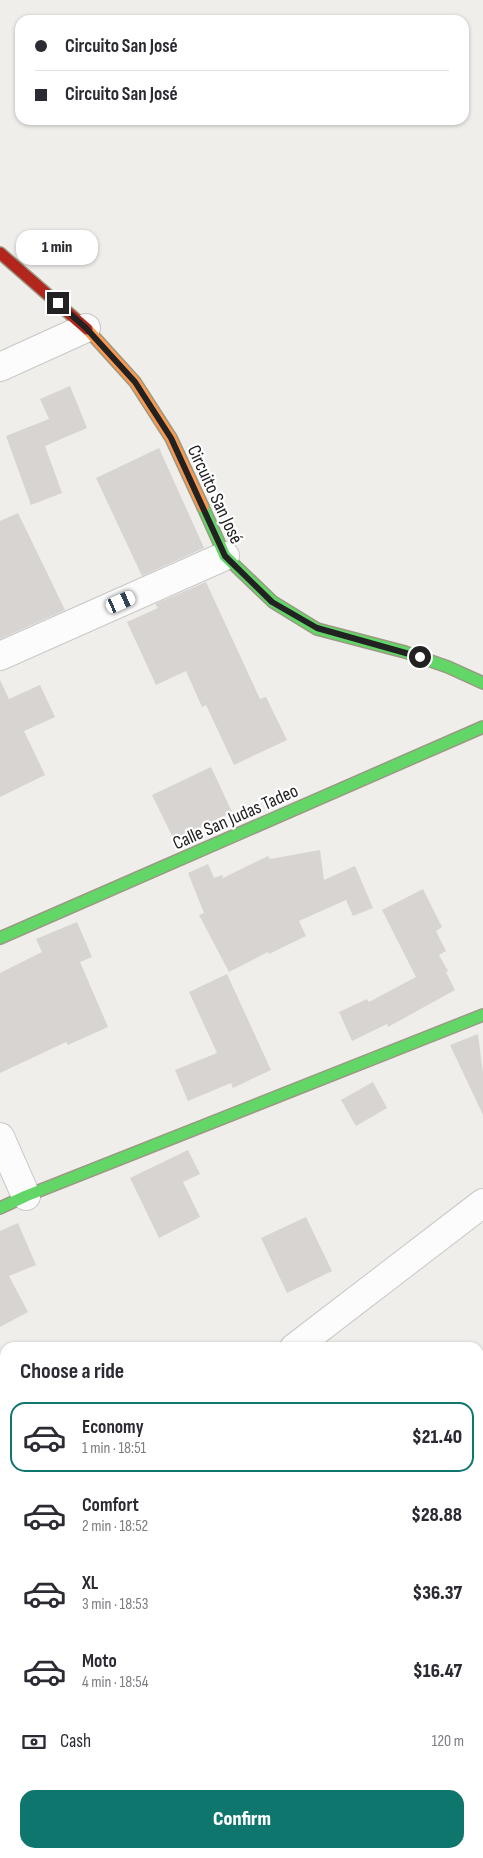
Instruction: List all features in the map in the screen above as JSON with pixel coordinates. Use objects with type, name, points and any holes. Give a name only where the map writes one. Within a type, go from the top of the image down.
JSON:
[{"type":"street","name":"Circuito San José","points":[[0,253],[86,328],[135,382],[171,438],[225,556],[272,602],[317,628],[405,652],[448,667],[483,683]]},
{"type":"street","points":[[0,367],[86,328]]},
{"type":"street","points":[[0,656],[225,556]]},
{"type":"street","name":"Calle San Judas Tadeo","points":[[0,938],[483,727]]},
{"type":"street","points":[[0,1208],[483,1015]]},
{"type":"street","points":[[0,1137],[26,1196]]},
{"type":"street","points":[[302,1342],[483,1203]]},
{"type":"building","points":[[70,386],[87,428],[45,446],[62,493],[31,505],[6,436],[49,419],[40,399]]},
{"type":"building","points":[[159,448],[204,548],[142,576],[96,478]]},
{"type":"building","points":[[18,513],[65,610],[0,639],[0,521]]},
{"type":"building","points":[[206,582],[260,699],[266,697],[287,740],[234,765],[206,705],[202,707],[186,671],[156,685],[127,622],[158,608],[155,604]]},
{"type":"building","points":[[0,680],[9,699],[40,685],[55,717],[24,731],[45,775],[0,797]]},
{"type":"building","points":[[211,767],[232,812],[195,830],[197,835],[177,843],[152,795]]},
{"type":"building","points":[[320,850],[324,880],[355,866],[373,908],[353,916],[346,900],[299,921],[306,936],[269,954],[268,952],[229,972],[199,915],[204,913],[188,873],[208,864],[214,878],[222,875],[223,878],[268,856],[270,859]]},
{"type":"building","points":[[423,889],[442,927],[436,931],[446,951],[439,955],[448,971],[446,972],[455,990],[388,1027],[387,1024],[352,1041],[339,1012],[367,999],[369,1002],[416,977],[382,910]]},
{"type":"building","points":[[77,922],[92,957],[80,962],[108,1027],[68,1045],[66,1042],[0,1073],[0,973],[42,952],[36,939]]},
{"type":"building","points":[[227,974],[271,1070],[233,1088],[231,1083],[188,1101],[175,1070],[217,1053],[189,992]]},
{"type":"building","points":[[478,1034],[483,1073],[483,1115],[450,1045]]},
{"type":"building","points":[[373,1082],[387,1108],[356,1126],[341,1100]]},
{"type":"building","points":[[188,1150],[200,1174],[183,1182],[200,1217],[159,1238],[130,1178]]},
{"type":"building","points":[[306,1217],[332,1271],[287,1293],[261,1238]]},
{"type":"building","points":[[18,1223],[36,1265],[9,1276],[28,1312],[0,1327],[0,1231]]},
{"type":"traffic: fast","points":[[203,507],[225,556],[273,602],[317,629],[405,652],[448,667],[483,683]]},
{"type":"traffic: fast","points":[[0,938],[483,727]]},
{"type":"traffic: fast","points":[[0,1208],[483,1015]]},
{"type":"traffic: slow","points":[[87,329],[135,382],[171,438],[203,507]]},
{"type":"traffic: jam","points":[[0,253],[87,329]]},
{"type":"route","points":[[58,303],[86,328],[135,382],[171,438],[225,556],[272,602],[317,628],[420,657]]}]
